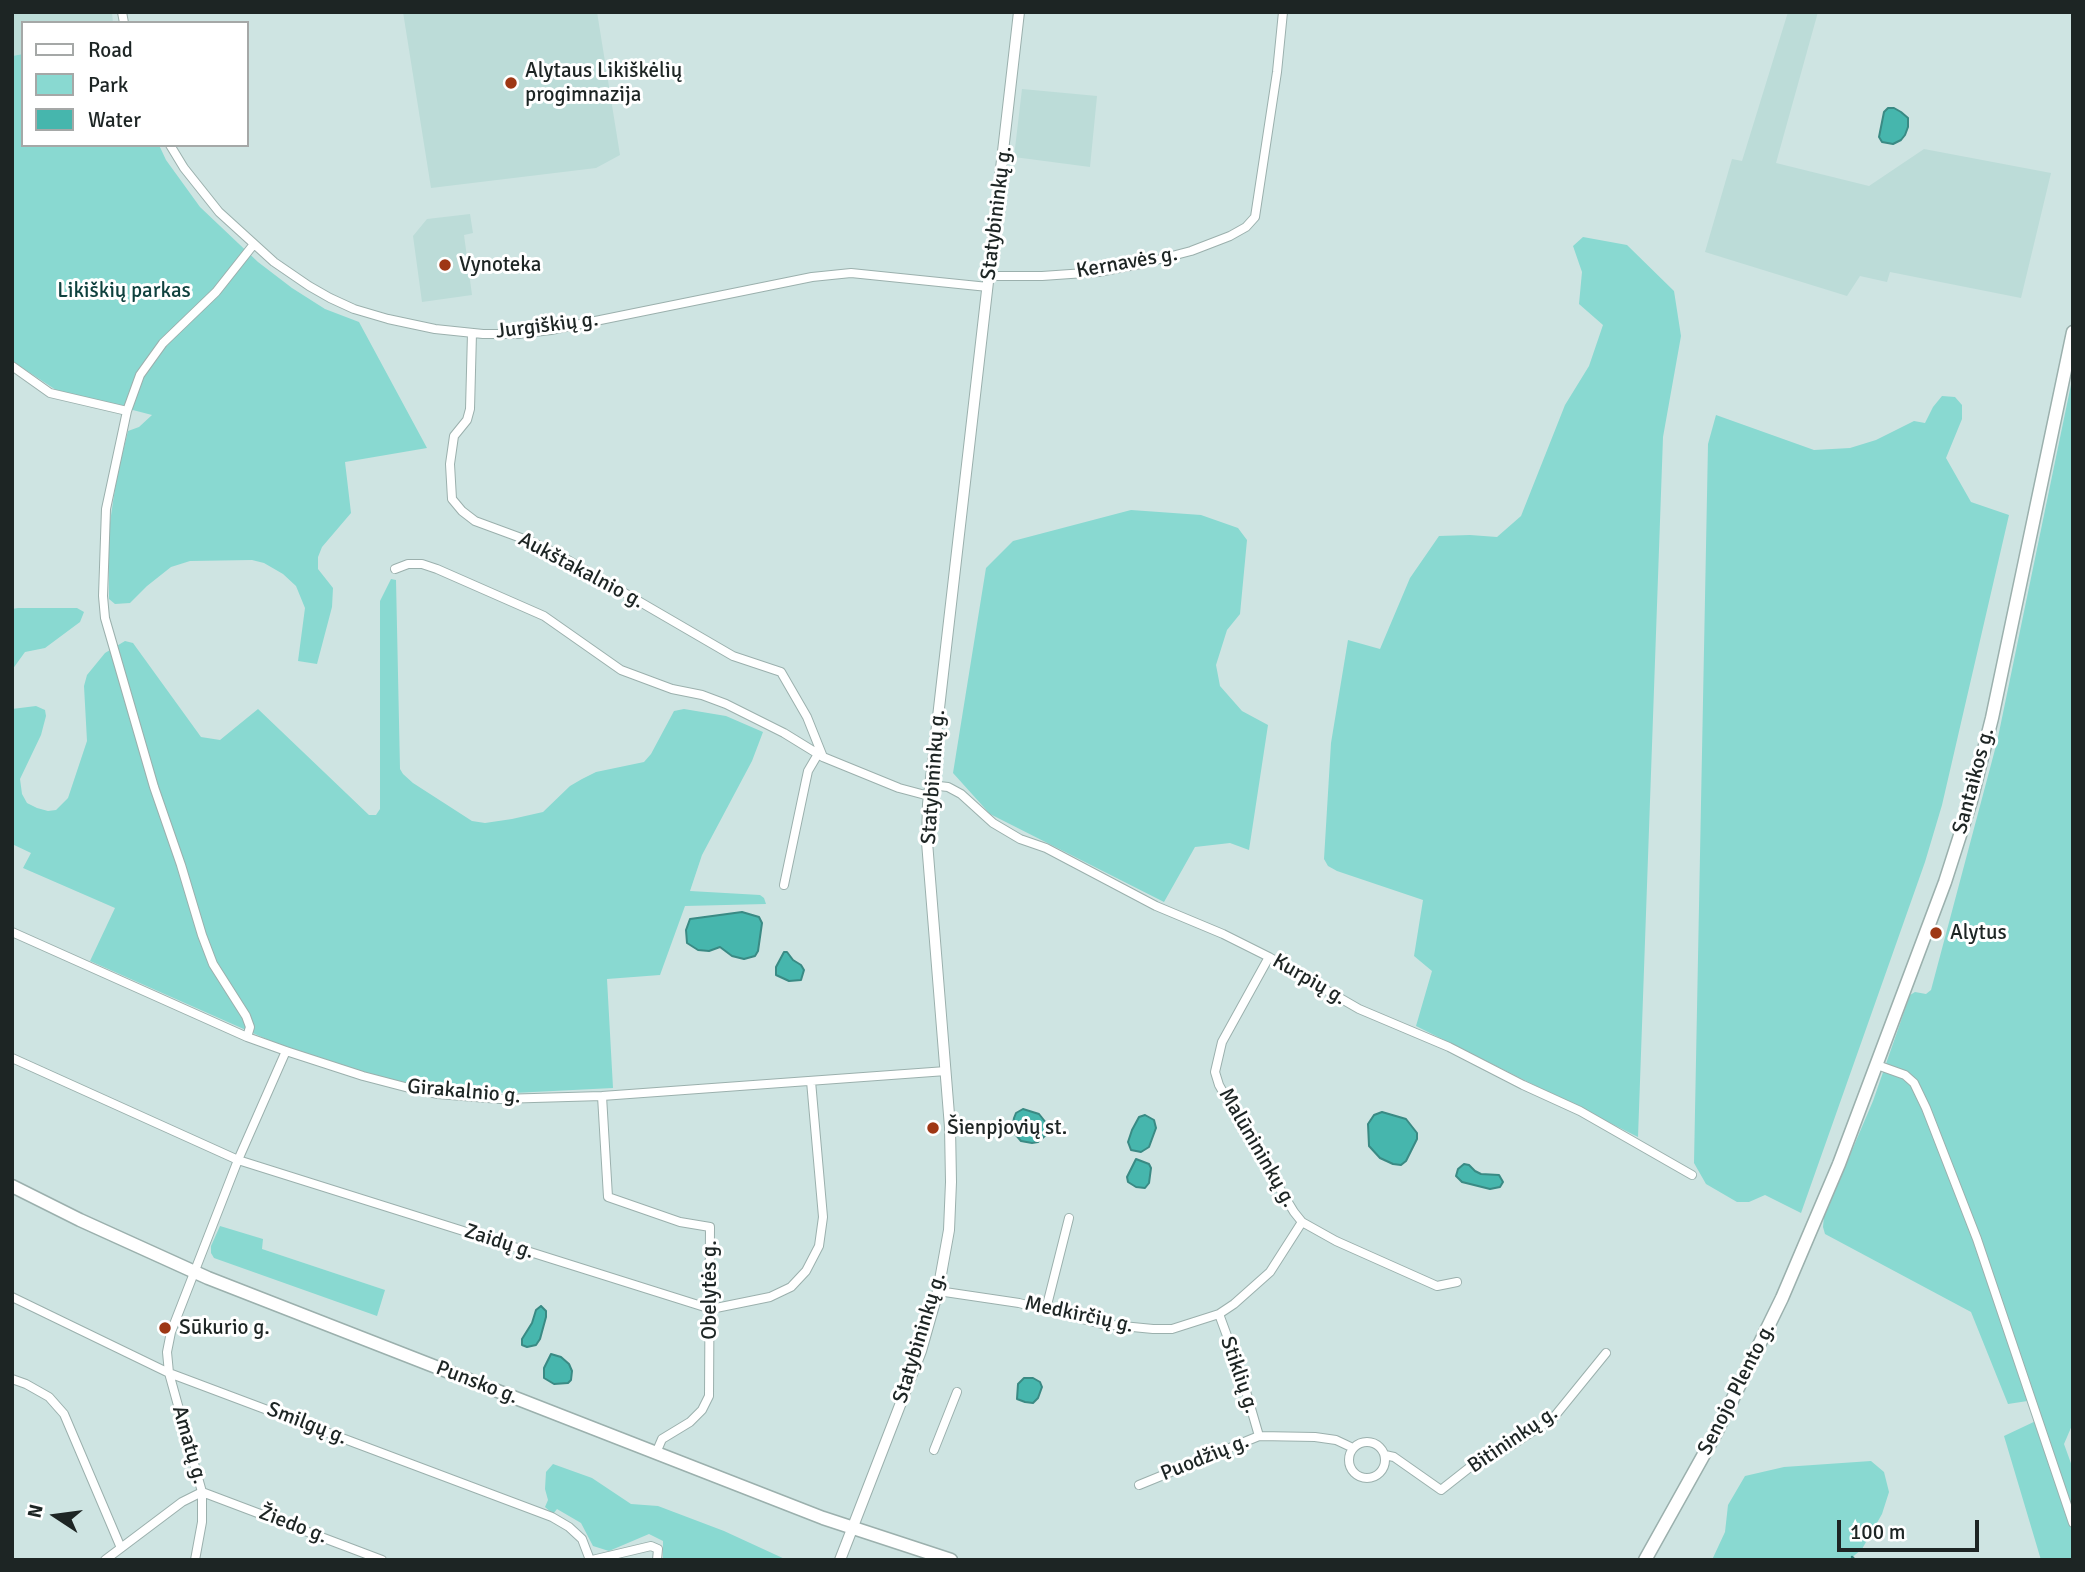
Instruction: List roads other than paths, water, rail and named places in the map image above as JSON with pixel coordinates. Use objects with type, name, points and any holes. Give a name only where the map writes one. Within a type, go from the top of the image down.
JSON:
[{"type":"main road","name":"Santaikos g.","points":[[1819,1214],[1945,882],[1971,801],[1992,718],[2073,332]]},
{"type":"main road","name":"Punsko g.","points":[[12,1186],[195,1272],[852,1528],[950,1560]]},
{"type":"main road","name":"Senojo Plento g.","points":[[1645,1560],[1717,1431],[1782,1298],[1819,1214]]},
{"type":"street","name":"Statybininkų g.","points":[[840,1560],[921,1351],[938,1291],[948,1230],[950,1127],[927,842],[929,790],[1019,12]]},
{"type":"street","name":"Kernavės g.","points":[[989,281],[1100,272],[1146,263],[1191,251],[1230,236],[1246,226],[1255,217],[1277,72],[1283,12]]},
{"type":"street","name":"Jurgiškių g.","points":[[171,147],[184,168],[219,212],[274,262],[330,299],[354,309],[416,326],[472,333],[518,334],[569,327],[831,275],[868,274],[989,281]]},
{"type":"street","points":[[247,1037],[250,1027],[246,1016],[213,964],[202,935],[154,787],[105,618],[103,596],[106,509],[127,411],[140,375],[157,351],[216,292],[254,244]]},
{"type":"street","name":"Aukštakalnio g.","points":[[472,333],[470,409],[467,420],[454,436],[450,464],[452,499],[475,521],[561,556],[733,656],[782,672],[807,717],[821,756]]},
{"type":"street","points":[[12,366],[50,393],[127,411]]},
{"type":"street","points":[[395,569],[408,564],[422,564],[456,577],[544,616],[621,670],[672,689],[702,695],[726,704],[784,733],[821,756],[899,788],[929,790]]},
{"type":"street","points":[[784,885],[808,771],[821,756]]},
{"type":"street","name":"Kurpių g.","points":[[929,790],[948,787],[961,794],[993,824],[1020,839],[1046,848],[1156,906],[1269,957],[1359,1009],[1450,1047],[1522,1086],[1580,1111],[1692,1175]]},
{"type":"street","name":"Girakalnio g.","points":[[12,932],[247,1037],[363,1076],[438,1094],[500,1099],[602,1096],[946,1071]]},
{"type":"street","name":"Malūnininkų g.","points":[[1269,957],[1222,1042],[1215,1072],[1219,1085],[1248,1136],[1302,1222],[1336,1241],[1437,1286],[1457,1282]]},
{"type":"street","name":"Amatų g.","points":[[196,1560],[202,1522],[202,1492],[169,1373],[167,1352],[171,1332],[238,1160],[286,1051]]},
{"type":"street","name":"Zaidų g.","points":[[12,1058],[238,1160],[711,1309],[770,1297],[791,1287],[806,1271],[819,1246],[823,1217],[811,1081]]},
{"type":"street","points":[[1877,1065],[1905,1075],[1914,1083],[1978,1239],[2073,1523]]},
{"type":"street","name":"Obelytės g.","points":[[602,1096],[608,1197],[680,1222],[710,1227],[709,1396],[702,1410],[690,1422],[662,1439],[656,1453]]},
{"type":"street","points":[[1046,1310],[1069,1218]]},
{"type":"street","name":"Medkirčių g.","points":[[938,1291],[1019,1303],[1102,1324],[1172,1329],[1219,1314],[1234,1304],[1270,1272],[1302,1222]]},
{"type":"street","name":"Smilgų g.","points":[[12,1297],[169,1373],[552,1517],[582,1539],[591,1560]]},
{"type":"street","name":"Stiklių g.","points":[[1219,1314],[1241,1374],[1259,1436]]},
{"type":"street","name":"Bitininkų g.","points":[[1385,1455],[1394,1457],[1441,1490],[1474,1464],[1554,1417],[1606,1353]]},
{"type":"street","points":[[12,1379],[49,1397],[64,1414],[121,1548]]},
{"type":"street","points":[[934,1450],[957,1392]]},
{"type":"street","name":"Puodžių g.","points":[[1139,1485],[1259,1436],[1315,1437],[1336,1440],[1353,1448]]},
{"type":"street","points":[[1368,1441],[1379,1446],[1385,1455],[1384,1467],[1371,1477],[1355,1474],[1350,1464],[1353,1448],[1368,1441]]},
{"type":"street","points":[[105,1560],[182,1502],[202,1492]]},
{"type":"street","name":"Žiedo g.","points":[[202,1492],[382,1560]]},
{"type":"street","points":[[591,1560],[651,1546],[657,1549],[657,1560]]},
{"type":"water","points":[[1888,108],[1894,108],[1908,118],[1905,135],[1893,144],[1882,142],[1879,137],[1884,112]]},
{"type":"water","points":[[742,912],[759,917],[762,923],[755,956],[744,959],[732,956],[720,947],[709,951],[698,950],[687,943],[686,930],[690,919]]},
{"type":"water","points":[[784,952],[801,965],[804,970],[801,980],[789,981],[776,975],[776,967]]},
{"type":"water","points":[[1023,1109],[1039,1114],[1047,1124],[1046,1135],[1038,1142],[1021,1141],[1015,1134],[1014,1118],[1016,1113]]},
{"type":"water","points":[[1382,1112],[1406,1119],[1417,1133],[1417,1139],[1406,1161],[1401,1165],[1380,1158],[1369,1146],[1368,1124],[1374,1115]]},
{"type":"water","points":[[1145,1115],[1154,1120],[1156,1128],[1149,1147],[1141,1152],[1131,1150],[1128,1142],[1132,1130],[1139,1117]]},
{"type":"water","points":[[1136,1159],[1149,1164],[1151,1168],[1149,1183],[1145,1188],[1128,1182],[1127,1177]]},
{"type":"water","points":[[1464,1164],[1481,1174],[1499,1175],[1503,1182],[1500,1187],[1490,1189],[1462,1182],[1456,1176],[1458,1169]]},
{"type":"water","points":[[541,1306],[546,1311],[546,1317],[540,1339],[536,1345],[522,1345],[522,1339],[536,1310]]},
{"type":"water","points":[[551,1354],[561,1357],[569,1364],[572,1371],[568,1383],[554,1384],[544,1378],[544,1368]]},
{"type":"water","points":[[1024,1378],[1033,1378],[1040,1382],[1042,1387],[1033,1403],[1017,1399],[1018,1384]]},
{"type":"waterway","points":[[1852,1557],[1855,1560]]},
{"type":"place","name":"Alytaus Likiškėlių progimnazija","points":[[511,83]]},
{"type":"place","name":"Vynoteka","points":[[445,265]]},
{"type":"place","name":"Alytus","points":[[1936,933]]},
{"type":"place","name":"Šienpjovių st.","points":[[933,1128]]},
{"type":"place","name":"Sūkurio g.","points":[[165,1328]]},
{"type":"park label","name":"Likiškių parkas","points":[[124,291]]}]
